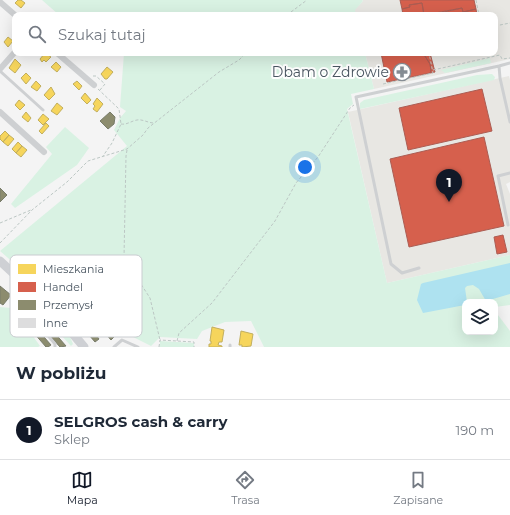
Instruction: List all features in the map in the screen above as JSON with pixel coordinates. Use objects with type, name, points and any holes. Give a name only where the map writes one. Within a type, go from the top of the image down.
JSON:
[{"type":"street","points":[[0,2],[12,12]]},
{"type":"street","points":[[0,70],[12,56]]},
{"type":"street","points":[[61,56],[94,85]]},
{"type":"street","points":[[0,112],[44,152]]},
{"type":"street","points":[[0,261],[10,270]]},
{"type":"street","points":[[76,337],[84,347]]},
{"type":"lane","points":[[419,268],[402,273],[391,264],[356,97],[510,63]]},
{"type":"lane","points":[[499,66],[500,78],[510,122]]},
{"type":"lane","points":[[0,70],[43,110]]},
{"type":"lane","points":[[508,225],[498,176],[510,173]]},
{"type":"lane","points":[[49,337],[55,344],[55,347]]},
{"type":"lane","points":[[114,347],[122,340],[138,347]]},
{"type":"path","points":[[291,12],[307,0]]},
{"type":"path","points":[[476,0],[478,12]]},
{"type":"path","points":[[498,25],[510,23]]},
{"type":"path","points":[[498,55],[500,55],[502,59],[510,58]]},
{"type":"path","points":[[0,243],[32,210],[67,182],[88,161],[127,150],[154,123],[219,72],[243,56]]},
{"type":"path","points":[[430,56],[433,70]]},
{"type":"path","points":[[383,84],[433,73],[433,70],[496,56]]},
{"type":"path","points":[[94,85],[119,109],[121,124],[112,143],[102,157]]},
{"type":"path","points":[[177,341],[179,333],[212,302],[275,221],[296,183],[318,157],[350,108],[357,103]]},
{"type":"path","points":[[121,124],[127,125],[136,120],[154,123]]},
{"type":"path","points":[[124,255],[127,150]]},
{"type":"path","points":[[0,223],[32,210]]},
{"type":"path","points":[[142,286],[150,298],[160,340],[159,347]]},
{"type":"path","points":[[160,340],[194,342],[194,347]]},
{"type":"shaded area","points":[[362,0],[510,0],[510,59],[374,89],[366,56],[498,56],[498,12],[355,12],[354,10],[363,1]]},
{"type":"shaded area","points":[[509,76],[510,182],[506,184],[510,194],[510,255],[387,283],[348,112]]},
{"type":"green space","points":[[42,0],[363,1],[355,10],[355,12],[56,12]]},
{"type":"green space","points":[[124,56],[366,56],[374,89],[351,94],[353,104],[347,109],[387,283],[510,255],[510,305],[498,307],[498,299],[462,299],[462,335],[498,335],[498,315],[510,331],[510,347],[264,347],[251,321],[225,322],[202,331],[197,339],[160,337],[151,346],[133,337],[142,337],[142,255],[10,255],[10,260],[0,251],[127,146],[114,130],[120,118],[126,111],[120,107]]},
{"type":"green space","points":[[490,58],[491,63],[445,73],[441,70]]},
{"type":"green space","points":[[492,74],[495,77],[494,80],[360,109],[360,103],[364,100],[477,75]]},
{"type":"green space","points":[[65,127],[89,148],[77,165],[15,208],[11,204],[52,154],[46,147]]},
{"type":"green space","points":[[0,307],[10,308],[10,337],[34,337],[40,346],[0,347]]},
{"type":"green space","points":[[63,337],[70,337],[73,344],[71,346]]},
{"type":"green space","points":[[160,341],[194,343],[194,347],[160,347]]},
{"type":"water","points":[[510,263],[510,294],[493,299],[485,299],[479,289],[473,285],[467,286],[465,288],[467,299],[462,299],[462,306],[423,313],[417,300],[421,284]]},
{"type":"building: Mieszkania","points":[[18,0],[25,3],[21,8],[15,3]]},
{"type":"building: Mieszkania","points":[[8,37],[12,40],[8,47],[4,42]]},
{"type":"building: Mieszkania","points":[[42,56],[51,57],[46,62],[44,60],[42,62],[40,59]]},
{"type":"building: Mieszkania","points":[[15,59],[21,65],[15,73],[9,68]]},
{"type":"building: Mieszkania","points":[[56,62],[61,67],[57,72],[51,67]]},
{"type":"building: Mieszkania","points":[[107,67],[113,72],[107,79],[105,79],[101,74]]},
{"type":"building: Mieszkania","points":[[26,73],[31,78],[26,84],[21,78]]},
{"type":"building: Mieszkania","points":[[36,81],[41,86],[37,91],[31,87]]},
{"type":"building: Mieszkania","points":[[77,81],[82,86],[79,90],[73,84]]},
{"type":"building: Mieszkania","points":[[51,87],[55,94],[49,100],[44,95]]},
{"type":"building: Mieszkania","points":[[85,93],[91,100],[87,104],[81,98]]},
{"type":"building: Mieszkania","points":[[97,98],[103,104],[97,112],[93,109],[95,106],[93,104]]},
{"type":"building: Mieszkania","points":[[19,100],[25,105],[20,110],[15,105]]},
{"type":"building: Mieszkania","points":[[57,103],[63,108],[57,115],[51,111]]},
{"type":"building: Mieszkania","points":[[26,112],[31,118],[28,122],[22,117]]},
{"type":"building: Mieszkania","points":[[43,114],[49,119],[43,125],[38,120]]},
{"type":"building: Mieszkania","points":[[46,123],[49,126],[42,134],[39,131]]},
{"type":"building: Mieszkania","points":[[5,131],[9,135],[3,142],[0,139],[0,136]]},
{"type":"building: Mieszkania","points":[[9,135],[14,139],[8,146],[3,142]]},
{"type":"building: Mieszkania","points":[[18,142],[22,146],[16,153],[12,149]]},
{"type":"building: Mieszkania","points":[[22,146],[27,150],[21,157],[16,153]]},
{"type":"building: Mieszkania","points":[[212,327],[224,330],[222,342],[219,342],[218,345],[222,347],[209,347],[209,344],[211,344]]},
{"type":"building: Mieszkania","points":[[241,331],[253,334],[251,346],[242,347],[242,345],[239,345]]},
{"type":"building: Handel","points":[[400,0],[474,0],[476,9],[463,12],[462,8],[440,12],[424,12],[422,3],[409,5],[410,7],[402,9]]},
{"type":"building: Handel","points":[[422,3],[424,12],[402,12],[402,9],[410,7],[409,5]]},
{"type":"building: Handel","points":[[462,8],[463,12],[444,12]]},
{"type":"building: Handel","points":[[476,9],[476,12],[463,12]]},
{"type":"building: Handel","points":[[382,56],[425,56],[430,64],[430,73],[387,82]]},
{"type":"building: Handel","points":[[425,56],[431,56],[435,72],[430,73],[430,64]]},
{"type":"building: Handel","points":[[482,89],[492,131],[408,150],[399,108]]},
{"type":"building: Handel","points":[[484,137],[504,226],[409,247],[390,159]]},
{"type":"building: Handel","points":[[503,235],[507,252],[497,254],[494,237]]},
{"type":"building: Przemysł","points":[[110,112],[115,117],[114,124],[108,129],[100,121]]},
{"type":"building: Przemysł","points":[[0,188],[7,195],[0,202]]},
{"type":"building: Przemysł","points":[[0,286],[10,294],[10,296],[3,305],[0,303]]},
{"type":"building: Przemysł","points":[[37,337],[44,337],[51,345],[46,347]]},
{"type":"building: Przemysł","points":[[51,337],[58,337],[66,346],[60,347]]},
{"type":"building: Przemysł","points":[[91,337],[98,337],[99,339],[95,342]]},
{"type":"place","name":"Dbam o Zdrowie","points":[[402,72]]},
{"type":"place","name":"SELGROS cash & carry","points":[[449,202]]}]
